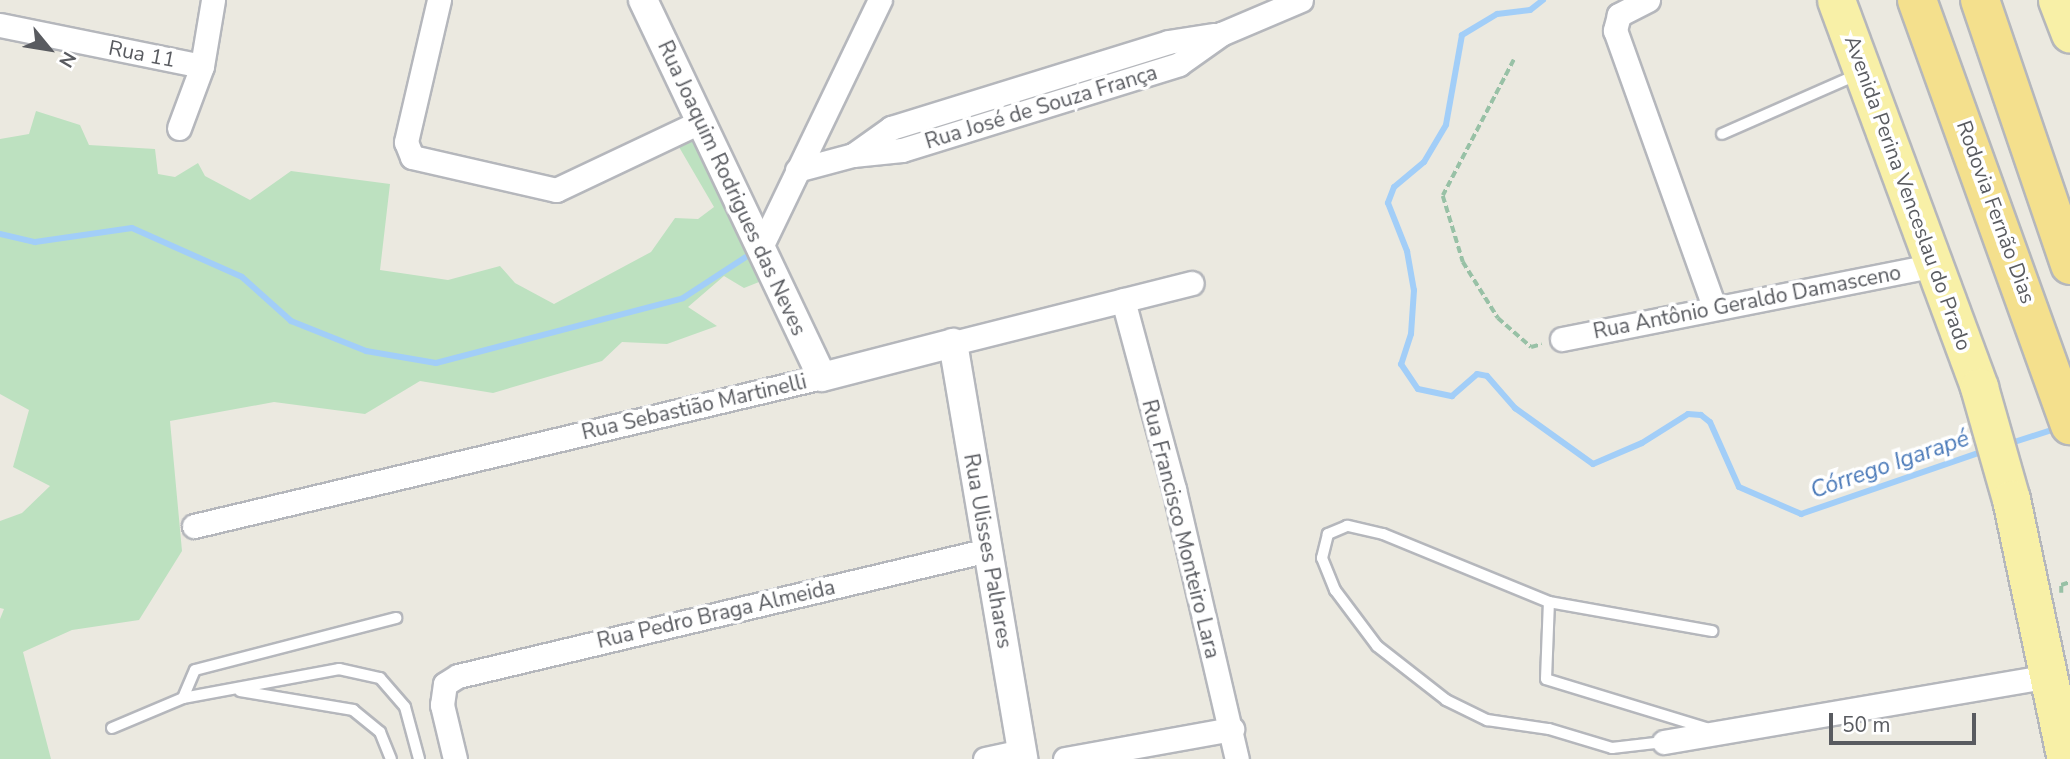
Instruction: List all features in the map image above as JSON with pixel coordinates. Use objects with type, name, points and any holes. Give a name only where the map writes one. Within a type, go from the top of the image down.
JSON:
[{"type":"highway","name":"Rodovia Fernão Dias","points":[[1917,0],[2047,352],[2070,425]]},
{"type":"highway","points":[[1980,0],[2070,265]]},
{"type":"main road","name":"Avenida Perina Venceslau do Prado","points":[[1836,0],[1865,72],[1979,387],[2011,499],[2066,759]]},
{"type":"main road","points":[[2057,0],[2070,34]]},
{"type":"street","points":[[179,128],[202,66],[213,0]]},
{"type":"street","points":[[439,0],[406,142],[408,153],[417,159],[556,190],[702,121]]},
{"type":"street","name":"Rua Joaquim Rodrigues das Neves","points":[[643,0],[822,377]]},
{"type":"street","points":[[761,247],[880,0]]},
{"type":"street","name":"Rua José de Souza França","points":[[797,170],[853,155],[891,128],[1168,42],[1221,34],[1256,8],[1301,0]]},
{"type":"street","points":[[1647,0],[1619,15],[1615,30],[1714,307]]},
{"type":"street","name":"Rua 11","points":[[0,25],[202,66]]},
{"type":"street","name":"Rua Antônio Geraldo Damasceno","points":[[1562,339],[1933,266]]},
{"type":"street","name":"Rua Sebastião Martinelli","points":[[194,526],[822,377],[1192,283]]},
{"type":"street","name":"Rua Francisco Monteiro Lara","points":[[1123,300],[1232,729],[1237,759]]},
{"type":"street","name":"Rua Ulisses Palhares","points":[[953,343],[1023,755]]},
{"type":"street","name":"Rua Pedro Braga Almeida","points":[[455,759],[442,705],[445,684],[458,676],[988,550]]},
{"type":"street","points":[[1664,742],[2049,676]]},
{"type":"street","points":[[1065,759],[1232,729]]},
{"type":"street","points":[[985,759],[1023,755]]},
{"type":"lane","points":[[1722,134],[1865,72]]},
{"type":"lane","points":[[1664,742],[1612,748],[1549,729],[1487,720],[1446,700],[1377,646],[1335,590],[1322,558],[1328,534],[1347,526],[1383,534],[1549,602],[1712,631]]},
{"type":"lane","points":[[1549,602],[1546,679],[1623,706],[1722,733]]},
{"type":"lane","points":[[183,698],[195,670],[396,618]]},
{"type":"lane","points":[[112,728],[183,698],[339,669],[380,678],[405,707],[419,759]]},
{"type":"lane","points":[[230,689],[353,710],[380,732],[391,759]]},
{"type":"path","points":[[1514,60],[1443,196],[1463,262],[1498,318],[1531,346],[1562,339]]},
{"type":"green space","points":[[36,111],[80,125],[89,145],[155,149],[158,174],[175,177],[198,163],[205,176],[250,200],[291,171],[390,184],[380,270],[448,280],[500,266],[515,283],[554,304],[651,252],[675,218],[698,219],[714,207],[679,147],[700,135],[769,278],[744,288],[724,276],[688,307],[717,326],[667,344],[622,342],[602,361],[493,393],[420,381],[365,414],[274,402],[170,421],[182,551],[139,620],[72,630],[23,652],[51,759],[0,759],[0,619],[4,609],[0,608],[0,521],[22,513],[50,486],[13,467],[29,410],[0,394],[0,139],[29,134]]},
{"type":"waterway","name":"Córrego Igarapé","points":[[1543,0],[1530,10],[1497,14],[1462,35],[1446,125],[1424,162],[1394,187],[1388,203],[1407,251],[1414,290],[1411,334],[1401,364],[1418,389],[1452,396],[1477,374],[1487,376],[1515,408],[1593,464],[1642,443],[1688,414],[1701,415],[1710,422],[1739,487],[1801,514],[1984,451]]},
{"type":"waterway","points":[[0,234],[35,242],[132,228],[242,277],[291,321],[366,351],[436,363],[683,298],[746,257]]},
{"type":"waterway","name":"Córrego Igarapé","points":[[2008,444],[2058,428]]}]
